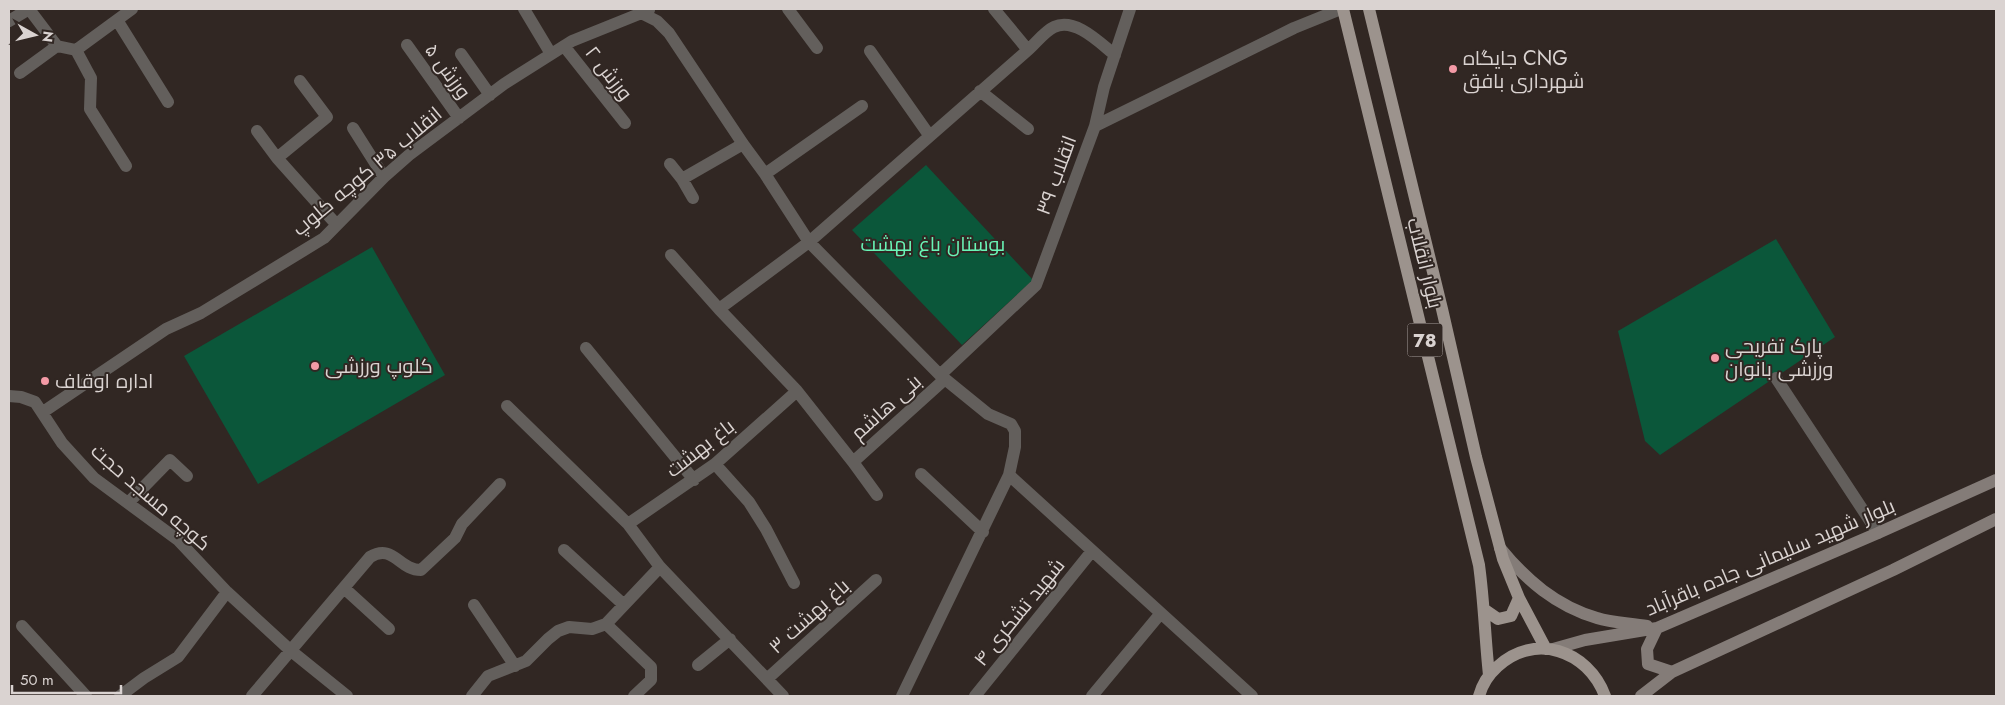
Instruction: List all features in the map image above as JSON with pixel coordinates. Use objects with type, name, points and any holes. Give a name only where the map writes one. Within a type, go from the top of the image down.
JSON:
[{"type":"main road","name":"بلوار انقلاب","points":[[1342,9],[1479,565],[1485,610],[1485,636],[1489,674]]},
{"type":"main road","name":"بلوار انقلاب","points":[[1369,9],[1476,457],[1500,547],[1519,598],[1549,649]]},
{"type":"main road","name":"بلوار شهید سلیمانی جاده باقرآباد","points":[[1549,649],[1585,640],[1657,628],[1878,534],[1996,480]]},
{"type":"main road","points":[[1641,696],[1672,672],[1893,570],[1996,519]]},
{"type":"main road","points":[[1500,547],[1518,570],[1543,592],[1567,607],[1598,618],[1657,628],[1647,649],[1648,664],[1672,672]]},
{"type":"main road","points":[[1485,610],[1498,619],[1511,616],[1519,598]]},
{"type":"main road","points":[[1479,696],[1489,674],[1505,660],[1524,651],[1549,649],[1572,656],[1588,667],[1600,683],[1605,696]]},
{"type":"street","points":[[9,21],[29,9],[57,46],[76,50],[91,78],[90,110],[126,166]]},
{"type":"street","points":[[76,50],[118,15],[132,9]]},
{"type":"street","points":[[524,9],[551,54]]},
{"type":"street","points":[[788,9],[817,48]]},
{"type":"street","points":[[994,9],[1028,50]]},
{"type":"street","points":[[1095,126],[1104,87],[1130,9]]},
{"type":"street","name":"انقلاب ۳۹","points":[[942,377],[1036,285],[1095,126],[1294,28],[1342,9]]},
{"type":"street","points":[[644,10],[669,33],[809,242],[942,377],[988,414],[1011,424],[1015,431],[1009,475],[902,696]]},
{"type":"street","name":"انقلاب ۳۵ کوچه کلوپ","points":[[43,412],[166,329],[201,313],[324,238],[384,177],[409,155],[490,95],[551,54],[572,41],[644,10]]},
{"type":"street","points":[[118,15],[168,102]]},
{"type":"street","points":[[719,309],[809,242],[1053,27],[1064,23],[1079,28],[1115,55]]},
{"type":"street","points":[[20,73],[57,46]]},
{"type":"street","name":"ورزش ۵","points":[[407,46],[459,118]]},
{"type":"street","name":"ورزش ۲","points":[[564,46],[625,124]]},
{"type":"street","points":[[870,51],[929,135]]},
{"type":"street","points":[[461,54],[490,95]]},
{"type":"street","points":[[278,158],[327,117],[300,81]]},
{"type":"street","points":[[980,91],[1028,129]]},
{"type":"street","points":[[765,174],[862,106]]},
{"type":"street","points":[[353,128],[384,177]]},
{"type":"street","points":[[257,131],[336,224]]},
{"type":"street","points":[[682,179],[743,144]]},
{"type":"street","points":[[670,164],[694,198]]},
{"type":"street","points":[[670,255],[797,390]]},
{"type":"street","points":[[586,348],[694,480]]},
{"type":"street","name":"بنی هاشم","points":[[797,390],[853,462],[942,377]]},
{"type":"street","points":[[1776,378],[1878,534]]},
{"type":"street","name":"باغ بهشت","points":[[628,524],[715,464],[797,390]]},
{"type":"street","name":"کوچه مسجد حجت","points":[[9,396],[21,397],[35,402],[62,443],[94,478],[178,540],[227,592],[290,650],[347,696]]},
{"type":"street","points":[[507,406],[628,524],[660,567],[783,696]]},
{"type":"street","points":[[128,503],[170,460],[187,476]]},
{"type":"street","points":[[853,462],[877,495]]},
{"type":"street","points":[[715,464],[749,502],[766,529],[794,583]]},
{"type":"street","points":[[921,474],[983,532]]},
{"type":"street","points":[[1009,475],[1252,696]]},
{"type":"street","points":[[252,696],[370,557],[378,553],[388,553],[410,568],[422,570],[455,538],[462,524],[500,484]]},
{"type":"street","points":[[564,550],[624,605]]},
{"type":"street","name":"شهید تشکری ۴","points":[[976,696],[1092,551]]},
{"type":"street","points":[[474,696],[488,676],[526,661],[548,639],[558,632],[569,627],[592,629],[606,624],[660,567]]},
{"type":"street","name":"باغ بهشت ۳","points":[[767,679],[876,580]]},
{"type":"street","points":[[344,588],[389,629]]},
{"type":"street","points":[[120,696],[144,678],[178,657],[227,592]]},
{"type":"street","points":[[474,605],[515,666]]},
{"type":"street","points":[[1092,696],[1161,613]]},
{"type":"street","points":[[606,624],[651,667],[651,680],[634,696]]},
{"type":"street","points":[[22,626],[86,696]]},
{"type":"street","points":[[698,665],[730,639]]},
{"type":"green space","name":"بوستان باغ بهشت","points":[[926,165],[1033,280],[962,345],[852,230]]},
{"type":"green space","name":"پارک تفریحی ورزشی بانوان","points":[[1776,239],[1835,337],[1660,455],[1645,441],[1618,331]]},
{"type":"green space","name":"کلوپ ورزشی","points":[[372,247],[445,375],[258,484],[184,356]]},
{"type":"place","name":"جایگاه CNG شهرداری بافق","points":[[1453,69]]},
{"type":"place","name":"پارک تفریحی ورزشی بانوان","points":[[1715,358]]},
{"type":"place","name":"کلوپ ورزشی","points":[[315,366]]},
{"type":"place","name":"اداره اوقاف","points":[[45,381]]}]
